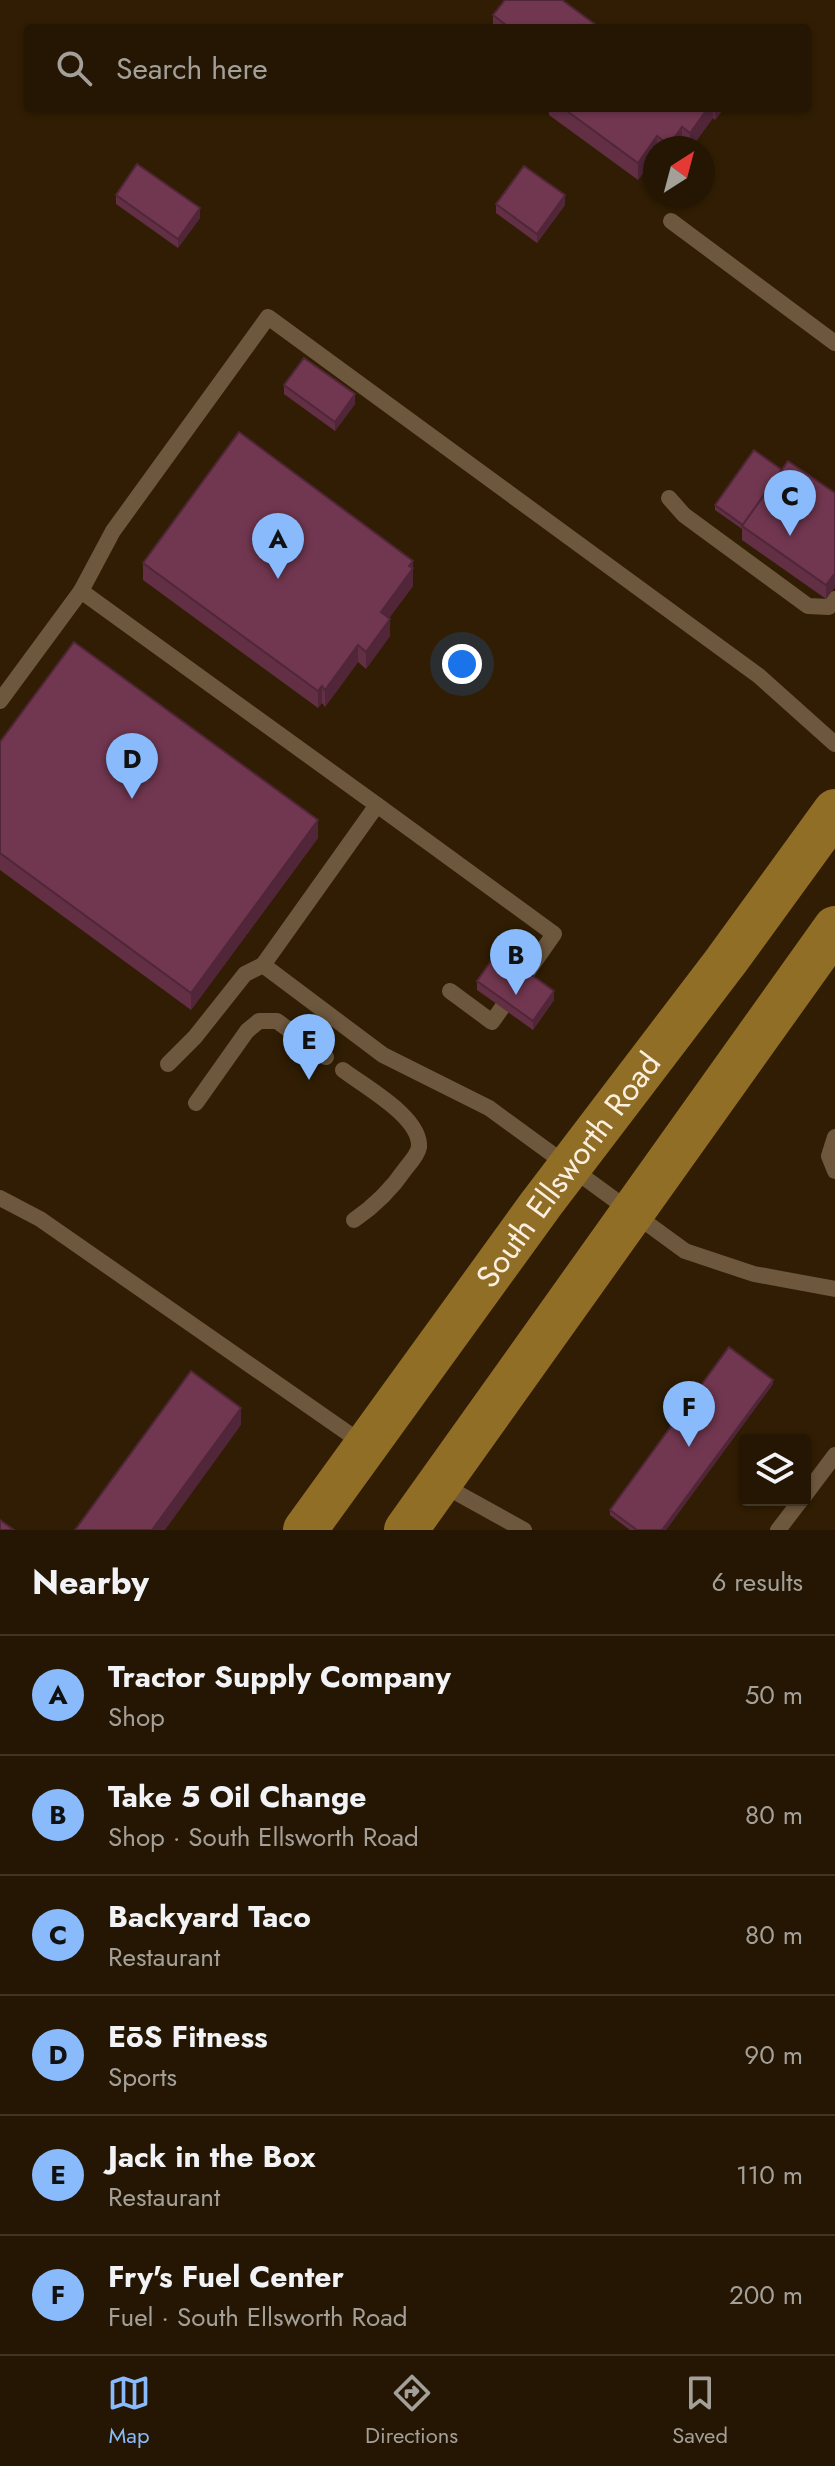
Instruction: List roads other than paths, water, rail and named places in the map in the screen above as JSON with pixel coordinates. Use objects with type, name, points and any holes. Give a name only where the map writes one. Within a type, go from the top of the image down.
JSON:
[{"type":"main road","name":"South Ellsworth Road","points":[[305,1530],[569,1167],[726,961],[835,811]]},
{"type":"main road","points":[[406,1530],[835,928]]},
{"type":"lane","points":[[671,221],[835,343]]},
{"type":"lane","points":[[0,701],[81,591],[113,531],[268,317],[759,676],[835,744]]},
{"type":"lane","points":[[669,498],[684,515],[808,606],[829,607],[835,599]]},
{"type":"lane","points":[[81,591],[554,934],[492,1022],[450,991]]},
{"type":"lane","points":[[168,1064],[195,1037],[245,974],[263,965],[377,805]]},
{"type":"lane","points":[[263,965],[383,1055],[489,1108],[685,1251],[754,1274],[835,1289]]},
{"type":"lane","points":[[196,1103],[247,1031],[259,1021],[277,1021],[326,1057]]},
{"type":"lane","points":[[343,1070],[406,1117],[418,1132],[419,1150],[397,1181],[377,1204],[354,1220]]},
{"type":"lane","points":[[835,1137],[829,1156],[835,1171]]},
{"type":"lane","points":[[0,1198],[40,1219],[366,1446]]},
{"type":"lane","points":[[811,1487],[835,1455]]},
{"type":"lane","points":[[440,1483],[524,1530]]},
{"type":"lane","points":[[778,1530],[796,1506]]},
{"type":"place","name":"Backyard Taco","points":[[790,536]]},
{"type":"place","name":"Tractor Supply Company","points":[[278,579]]},
{"type":"place","name":"EōS Fitness","points":[[132,799]]},
{"type":"place","name":"Take 5 Oil Change","points":[[516,995]]},
{"type":"place","name":"Jack in the Box","points":[[309,1080]]},
{"type":"place","name":"Fry's Fuel Center","points":[[689,1447]]}]
